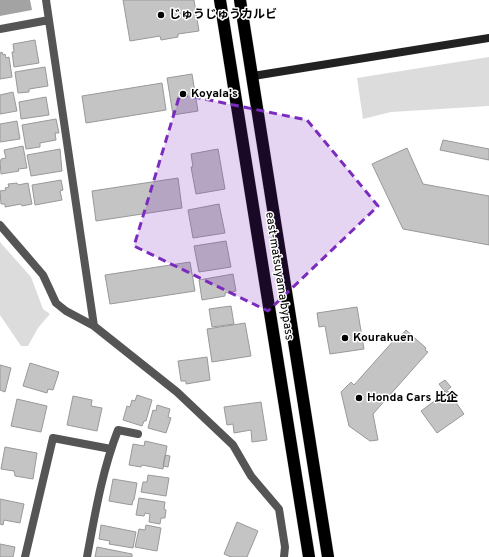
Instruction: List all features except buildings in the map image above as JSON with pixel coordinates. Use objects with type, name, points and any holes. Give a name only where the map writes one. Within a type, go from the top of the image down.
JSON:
[{"type":"highway","name":"east-matsuyama bypass","points":[[220,0],[309,557]]},
{"type":"highway","name":"east-matsuyama bypass","points":[[240,0],[328,557]]},
{"type":"street","points":[[46,0],[94,326]]},
{"type":"street","points":[[0,29],[49,20]]},
{"type":"street","points":[[253,76],[489,38]]},
{"type":"street","points":[[0,225],[43,275],[56,303],[66,311],[94,326],[177,392],[233,445],[251,476],[279,509],[286,546],[284,557]]},
{"type":"street","points":[[87,557],[97,499],[110,449],[118,430],[138,434]]},
{"type":"street","points":[[25,557],[53,438],[110,449]]},
{"type":"highlighted area","points":[[180,94],[307,120],[378,206],[268,311],[134,246]]},
{"type":"shaded area","points":[[0,0],[30,0],[32,10],[0,16]]},
{"type":"shaded area","points":[[489,57],[489,106],[391,112],[363,119],[357,78]]},
{"type":"shaded area","points":[[0,242],[31,277],[43,309],[50,314],[38,328],[28,346],[21,346],[0,315]]},
{"type":"place","name":"じゅうじゅうカルビ","points":[[161,15]]},
{"type":"place","name":"Koyala's","points":[[183,94]]},
{"type":"place","name":"Kourakuen","points":[[345,338]]},
{"type":"place","name":"Honda Cars 比企","points":[[359,398]]}]
